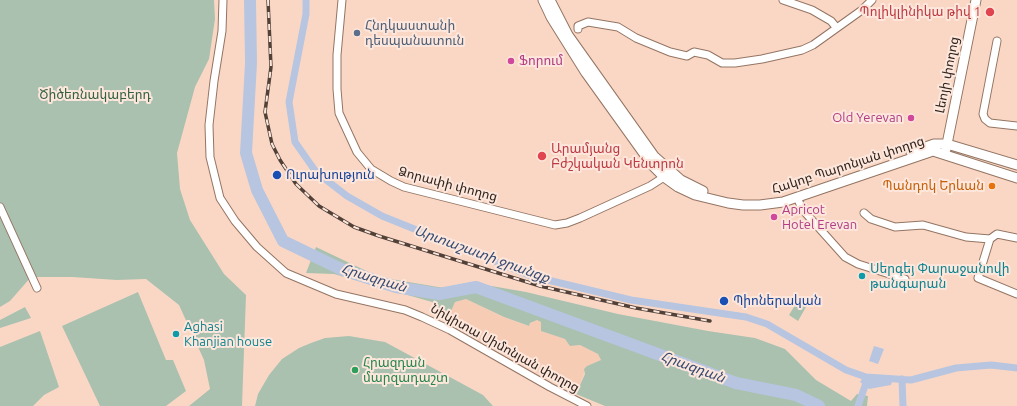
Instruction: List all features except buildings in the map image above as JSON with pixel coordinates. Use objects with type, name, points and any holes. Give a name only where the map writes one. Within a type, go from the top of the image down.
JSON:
[{"type":"main road","name":"Հակոբ Պարոնյան փողոց","points":[[543,0],[551,18],[586,73],[648,160],[664,177],[678,187],[695,195],[728,203],[760,205],[783,202],[933,151],[1017,178]]},
{"type":"main road","name":"Հակոբ Պարոնյան փողոց","points":[[550,0],[568,35],[654,156],[681,180],[703,192],[732,199],[756,200],[771,198],[784,195],[934,144],[947,144],[1017,165]]},
{"type":"main road","name":"Լեոյի փողոց","points":[[945,154],[976,0]]},
{"type":"street","name":"Նիկիտա Սիմոնյան փողոց","points":[[223,0],[222,31],[209,125],[210,157],[220,198],[235,220],[257,247],[286,273],[336,294],[404,310],[422,316],[450,330],[544,384],[587,406]]},
{"type":"street","name":"Ձորափի փողոց","points":[[342,0],[337,55],[339,112],[357,152],[372,169],[390,181],[404,187],[555,225],[568,223],[580,218],[650,186],[664,177]]},
{"type":"street","points":[[784,0],[812,10],[831,21],[836,28]]},
{"type":"street","points":[[578,29],[578,26],[588,22],[618,27],[636,38],[664,50],[687,56],[694,52],[708,55],[722,63],[762,59],[802,50],[813,45],[862,10],[872,0]]},
{"type":"street","points":[[997,42],[983,114],[984,119],[990,123],[1017,126]]},
{"type":"street","points":[[797,197],[802,209],[845,258],[858,264],[905,279]]},
{"type":"street","points":[[0,207],[37,288]]},
{"type":"street","points":[[864,213],[871,219],[895,228],[923,225],[966,237],[990,239]]},
{"type":"street","points":[[1017,238],[997,234],[990,239],[978,278],[1017,294]]},
{"type":"shaded area","points":[[466,299],[503,317],[528,326],[533,321],[537,320],[541,322],[541,331],[565,339],[571,346],[580,345],[598,354],[601,360],[587,366],[576,394],[446,323],[455,302]]},
{"type":"green space","name":"Ծիծեռնակաբերդ","points":[[0,0],[214,0],[215,19],[209,59],[195,87],[177,153],[180,189],[190,220],[224,274],[246,295],[242,406],[189,406],[210,389],[204,360],[179,305],[146,279],[117,280],[72,277],[31,277],[10,301],[0,307]]},
{"type":"green space","points":[[316,247],[379,277],[444,288],[480,284],[526,292],[618,314],[708,331],[755,338],[785,349],[816,380],[851,401],[857,394],[868,396],[867,406],[605,406],[576,394],[585,374],[584,369],[587,366],[601,360],[598,354],[580,345],[570,346],[565,339],[541,331],[541,322],[537,320],[530,323],[529,326],[504,317],[466,299],[455,302],[446,323],[432,302],[334,274],[306,273]]},
{"type":"green space","points":[[138,292],[166,360],[173,360],[186,391],[166,406],[100,406],[62,326]]},
{"type":"green space","points":[[797,302],[806,307],[798,321],[789,315]]},
{"type":"green space","points":[[25,307],[31,318],[0,328],[0,320]]},
{"type":"green space","points":[[40,331],[59,387],[44,395],[33,406],[0,406],[0,347]]},
{"type":"green space","name":"Հրազդան մարզադաշտ","points":[[349,336],[385,342],[483,395],[493,406],[255,406],[258,394],[269,375],[282,359],[299,348],[325,338]]},
{"type":"water","points":[[874,346],[884,349],[878,364],[869,361]]},
{"type":"water","points":[[862,379],[892,382],[891,385],[869,389],[860,382]]},
{"type":"waterway","name":"Հրազդան","points":[[250,0],[251,63],[246,153],[257,190],[283,241],[343,270],[396,287],[439,294],[476,287],[736,383],[796,395],[819,406]]},
{"type":"waterway","name":"Արտաշատի ջրանցք","points":[[306,0],[306,14],[289,102],[295,142],[316,172],[347,196],[382,216],[531,276],[631,300],[746,317],[767,324],[846,370],[866,377],[911,380],[956,368],[991,365],[1017,368]]},
{"type":"waterway","points":[[902,379],[903,406]]},
{"type":"waterway","points":[[858,406],[866,383],[873,383]]},
{"type":"railway","points":[[268,0],[271,67],[265,112],[272,144],[280,160],[296,184],[319,206],[354,227],[540,286],[636,308],[710,321]]},
{"type":"place","name":"Պոլիկլինիկա թիվ 1","points":[[990,12]]},
{"type":"place","name":"Հնդկաստանի դեսպանատուն","points":[[357,33]]},
{"type":"place","name":"Ֆորում","points":[[511,61]]},
{"type":"place","name":"Old Yerevan","points":[[911,118]]},
{"type":"place","name":"Արամյանց Բժշկական Կենտրոն","points":[[542,156]]},
{"type":"place","name":"Ուրախություն","points":[[277,175]]},
{"type":"place","name":"Պանդոկ Երևան","points":[[992,186]]},
{"type":"place","name":"Apricot Hotel Erevan","points":[[774,217]]},
{"type":"place","name":"Սերգեյ Փարաջանովի թանգարան","points":[[862,276]]},
{"type":"place","name":"Պիոներական","points":[[724,301]]},
{"type":"place","name":"Aghasi Khanjian house","points":[[176,334]]},
{"type":"place","name":"Հրազդան մարզադաշտ","points":[[355,370]]}]
